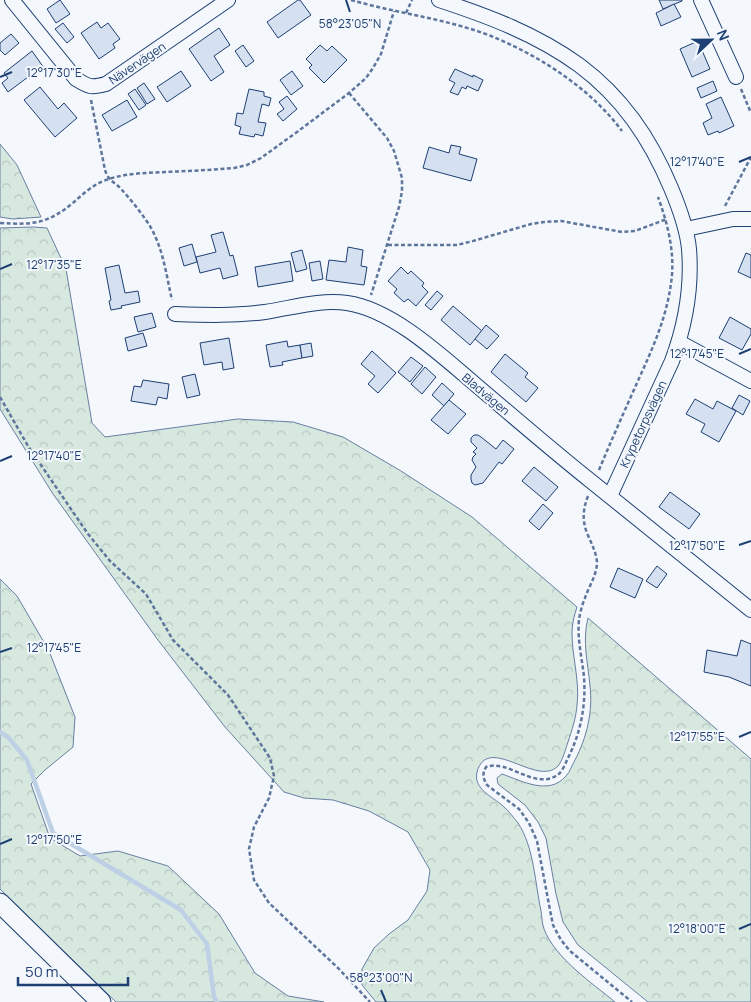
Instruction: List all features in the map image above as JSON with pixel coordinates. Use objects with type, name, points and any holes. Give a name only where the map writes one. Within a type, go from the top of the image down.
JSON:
[{"type":"street","points":[[12,0],[76,79],[88,86]]},
{"type":"street","name":"Nävervägen","points":[[88,86],[95,87],[106,84],[228,0]]},
{"type":"street","name":"Krypetorpsvägen","points":[[439,0],[506,24],[532,36],[579,66],[602,84],[621,104],[651,146],[663,170],[684,223],[689,249],[689,272],[684,320],[679,342],[610,496]]},
{"type":"street","points":[[702,0],[736,76]]},
{"type":"street","points":[[684,223],[751,219]]},
{"type":"street","name":"Bladvägen","points":[[175,314],[235,315],[267,312],[323,302],[347,302],[367,307],[394,321],[426,343],[593,483],[751,610]]},
{"type":"street","points":[[679,342],[751,380]]},
{"type":"street","points":[[0,903],[101,1002]]},
{"type":"path","points":[[406,13],[412,0]]},
{"type":"path","points":[[0,223],[45,221],[64,211],[84,193],[108,179],[134,174],[225,169],[246,165],[261,158],[349,93],[366,78],[378,60],[394,11]]},
{"type":"path","points":[[736,76],[751,113]]},
{"type":"path","points":[[88,86],[108,179],[120,187],[155,234],[162,252],[175,314]]},
{"type":"path","points":[[349,93],[387,138],[394,151],[402,178],[400,207],[367,307]]},
{"type":"path","points":[[717,221],[751,157]]},
{"type":"path","points":[[388,245],[457,245],[544,222],[561,221],[622,232],[635,231],[666,220],[684,223]]},
{"type":"path","points":[[0,396],[28,446],[88,534],[110,561],[146,594],[173,640],[228,695],[270,758],[274,776],[269,798],[254,827],[249,849],[254,880],[270,903],[338,968],[370,1002]]},
{"type":"green space","points":[[0,144],[17,165],[41,217],[13,219],[0,217]]},
{"type":"green space","points":[[0,228],[47,228],[66,269],[92,423],[105,437],[238,419],[293,422],[343,437],[401,471],[472,517],[577,607],[572,633],[578,696],[571,733],[564,755],[558,766],[549,771],[538,771],[502,759],[491,758],[483,761],[477,772],[477,778],[481,788],[507,810],[518,823],[523,833],[531,854],[543,927],[549,940],[565,960],[615,1002],[376,1002],[362,985],[362,969],[374,948],[408,920],[427,891],[430,870],[408,832],[369,811],[333,800],[304,798],[284,792],[225,727],[158,640],[53,494],[0,409]]},
{"type":"green space","points":[[0,579],[17,596],[49,651],[75,717],[73,747],[31,784],[50,838],[80,856],[118,851],[168,866],[219,914],[255,973],[288,996],[324,1002],[116,1002],[0,889]]},
{"type":"green space","points":[[588,618],[751,759],[751,1002],[648,1002],[578,945],[563,922],[546,838],[538,822],[525,805],[498,784],[497,778],[502,774],[535,785],[552,785],[559,782],[570,770],[583,742],[590,714],[591,695],[585,644]]},
{"type":"building","points":[[60,0],[70,14],[56,23],[47,9]]},
{"type":"building","points":[[300,0],[311,15],[278,38],[267,22]]},
{"type":"building","points":[[659,0],[682,0],[682,1],[663,9]]},
{"type":"building","points":[[674,4],[681,17],[661,26],[656,13]]},
{"type":"building","points":[[97,22],[101,28],[108,23],[120,39],[113,44],[115,48],[99,59],[81,33]]},
{"type":"building","points":[[63,23],[74,37],[67,43],[55,29]]},
{"type":"building","points":[[219,28],[230,45],[214,56],[224,72],[211,81],[189,49]]},
{"type":"building","points":[[11,34],[19,43],[5,55],[0,50],[0,43]]},
{"type":"building","points":[[698,41],[710,69],[692,77],[680,49]]},
{"type":"building","points":[[243,45],[254,61],[246,67],[235,51]]},
{"type":"building","points":[[320,45],[327,51],[332,46],[347,60],[324,83],[309,68],[312,65],[306,59]]},
{"type":"building","points":[[32,51],[44,68],[8,92],[2,83],[8,78],[4,73]]},
{"type":"building","points":[[455,69],[483,80],[478,91],[467,86],[466,89],[462,87],[458,95],[450,92],[455,83],[449,80]]},
{"type":"building","points":[[181,71],[191,86],[167,102],[157,87]]},
{"type":"building","points":[[292,71],[303,86],[291,95],[280,80]]},
{"type":"building","points":[[713,81],[717,91],[701,98],[697,88]]},
{"type":"building","points":[[144,83],[155,99],[147,104],[137,88]]},
{"type":"building","points":[[40,87],[58,109],[64,103],[77,118],[55,137],[24,100]]},
{"type":"building","points":[[135,89],[146,105],[139,110],[128,94]]},
{"type":"building","points":[[249,89],[264,92],[264,96],[271,98],[269,106],[262,104],[258,122],[266,123],[263,136],[255,134],[254,137],[239,134],[241,127],[235,125],[237,113],[243,114]]},
{"type":"building","points":[[287,96],[297,109],[283,121],[277,114],[284,109],[279,102]]},
{"type":"building","points":[[721,97],[734,126],[719,133],[718,131],[708,135],[703,123],[712,118],[706,104]]},
{"type":"building","points":[[127,100],[137,117],[112,131],[102,115]]},
{"type":"building","points":[[451,145],[461,147],[459,154],[477,159],[471,181],[423,168],[429,147],[449,153]]},
{"type":"building","points":[[223,232],[230,256],[233,255],[238,275],[223,279],[220,268],[200,273],[196,257],[216,252],[211,235]]},
{"type":"building","points":[[192,244],[197,262],[184,266],[179,248]]},
{"type":"building","points":[[348,247],[363,250],[361,266],[367,267],[364,285],[326,280],[329,260],[346,262]]},
{"type":"building","points":[[302,250],[307,269],[296,272],[291,253]]},
{"type":"building","points":[[746,253],[751,255],[751,278],[738,272]]},
{"type":"building","points":[[290,261],[293,281],[258,287],[255,267]]},
{"type":"building","points":[[320,261],[323,279],[312,281],[309,263]]},
{"type":"building","points":[[119,265],[125,293],[138,291],[140,302],[111,310],[105,268]]},
{"type":"building","points":[[401,267],[408,274],[411,271],[424,283],[422,286],[428,292],[416,306],[408,299],[404,302],[394,293],[397,289],[388,281]]},
{"type":"building","points":[[437,291],[443,296],[431,310],[425,305]]},
{"type":"building","points":[[453,306],[482,331],[470,345],[441,320]]},
{"type":"building","points":[[152,313],[156,327],[138,332],[134,317]]},
{"type":"building","points":[[730,317],[751,329],[751,334],[742,350],[719,338]]},
{"type":"building","points":[[486,325],[499,336],[487,349],[475,339]]},
{"type":"building","points":[[143,333],[147,346],[128,351],[125,338]]},
{"type":"building","points":[[229,338],[234,368],[223,370],[222,362],[204,365],[200,343]]},
{"type":"building","points":[[287,341],[288,347],[300,345],[302,358],[282,362],[283,365],[270,367],[266,345]]},
{"type":"building","points":[[311,343],[313,356],[302,358],[300,345]]},
{"type":"building","points":[[372,351],[396,373],[378,393],[368,384],[375,376],[361,364]]},
{"type":"building","points":[[505,354],[528,373],[525,377],[538,388],[526,402],[491,372]]},
{"type":"building","points":[[411,357],[423,366],[410,382],[398,372]]},
{"type":"building","points":[[425,367],[436,377],[422,394],[411,384]]},
{"type":"building","points":[[195,374],[200,395],[187,398],[182,377]]},
{"type":"building","points":[[143,380],[169,384],[167,399],[158,397],[156,405],[131,401],[134,386],[141,387]]},
{"type":"building","points":[[442,383],[454,394],[444,406],[432,395]]},
{"type":"building","points":[[739,395],[750,401],[743,415],[732,408]]},
{"type":"building","points":[[695,399],[713,409],[717,401],[736,411],[719,442],[701,432],[705,424],[686,414]]},
{"type":"building","points":[[449,400],[466,414],[448,434],[431,420]]},
{"type":"building","points":[[474,435],[478,435],[496,449],[503,440],[514,449],[502,464],[499,462],[483,483],[475,485],[471,479],[471,475],[476,467],[472,460],[476,454],[473,452],[477,448],[471,442],[471,438]]},
{"type":"building","points":[[534,467],[558,487],[546,501],[522,481]]},
{"type":"building","points":[[670,492],[700,514],[689,529],[659,507]]},
{"type":"building","points":[[543,504],[553,513],[539,530],[529,521]]},
{"type":"building","points":[[657,566],[667,574],[657,588],[646,581]]},
{"type":"building","points":[[618,568],[643,579],[635,598],[610,587]]},
{"type":"building","points":[[741,640],[751,644],[751,686],[729,677],[704,672],[707,650],[737,656]]},
{"type":"waterway","points":[[0,732],[8,737],[27,760],[53,833],[181,910],[207,944],[214,997],[217,1002]]}]
